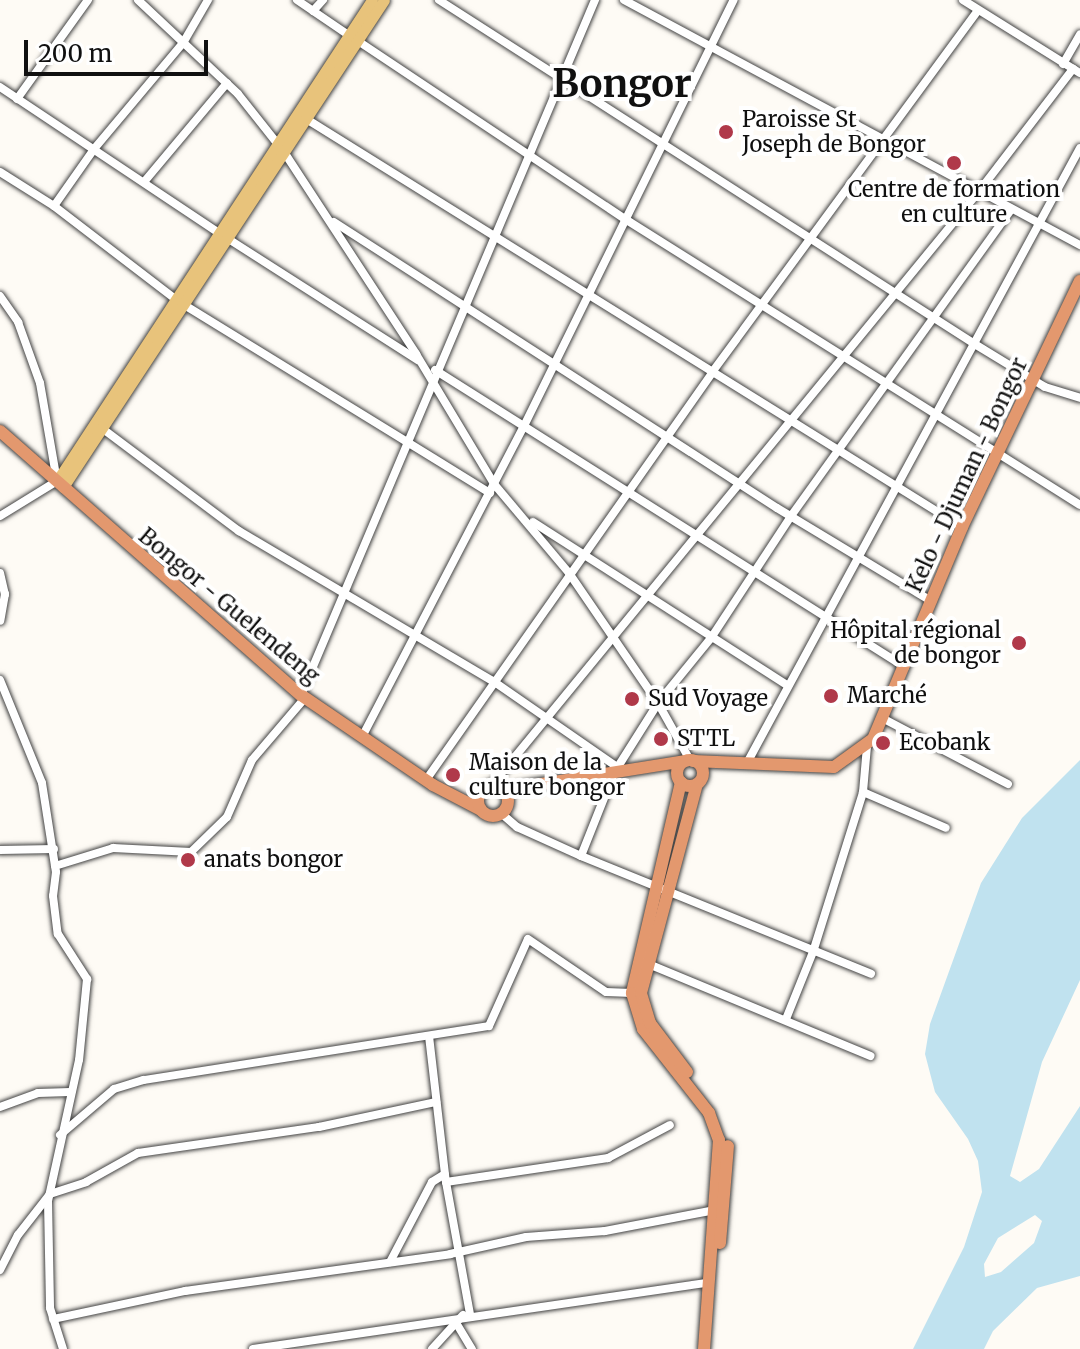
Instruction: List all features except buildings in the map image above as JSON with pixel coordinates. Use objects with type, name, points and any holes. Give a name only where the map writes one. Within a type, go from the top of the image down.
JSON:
[{"type":"highway","name":"Kelo - Djuman - Bongor","points":[[634,771],[689,761],[834,767],[867,746],[884,719],[995,454],[1080,281]]},
{"type":"highway","name":"Bongor - Guelendeng","points":[[0,431],[303,696],[446,793],[493,817],[505,810]]},
{"type":"highway","points":[[704,1349],[708,1283],[721,1160],[716,1127],[643,1029],[632,993],[662,888],[702,769],[689,761],[678,769],[680,781],[662,888],[641,993],[650,1023],[716,1110],[728,1140],[727,1196],[705,1333]]},
{"type":"highway","name":"Kelo - Djuman - Bongor","points":[[446,793],[534,785],[616,770],[680,781],[699,781],[747,763]]},
{"type":"highway","points":[[492,789],[505,810],[534,785]]},
{"type":"highway","points":[[481,810],[492,789]]},
{"type":"main road","points":[[354,39],[372,0]]},
{"type":"main road","points":[[60,484],[103,429],[354,39],[384,0]]},
{"type":"main road","points":[[283,151],[308,120],[328,79]]},
{"type":"main road","points":[[60,484],[182,304]]},
{"type":"street","points":[[17,99],[88,0]]},
{"type":"street","points":[[138,0],[227,83],[283,151],[433,375],[494,484],[569,573],[658,703],[689,761]]},
{"type":"street","points":[[54,206],[94,149],[183,43],[208,0]]},
{"type":"street","points":[[297,0],[625,219],[1080,505]]},
{"type":"street","points":[[313,11],[323,0]]},
{"type":"street","points":[[439,0],[973,343],[1034,379],[1080,398]]},
{"type":"street","points":[[55,866],[113,848],[191,852],[227,817],[252,760],[303,696],[433,375],[492,235],[531,156],[560,78],[595,0]]},
{"type":"street","points":[[624,0],[1080,245]]},
{"type":"street","points":[[362,737],[554,367],[587,294],[734,0]]},
{"type":"street","points":[[492,789],[693,536],[1076,71],[963,0]]},
{"type":"street","points":[[426,780],[569,573],[809,237],[977,11]]},
{"type":"street","points":[[1063,64],[1080,35]]},
{"type":"street","points":[[144,182],[227,83]]},
{"type":"street","points":[[0,87],[227,238],[422,362]]},
{"type":"street","points":[[308,120],[962,527]]},
{"type":"street","points":[[747,763],[973,343],[1043,224],[1080,148]]},
{"type":"street","points":[[0,172],[54,206],[182,304],[490,493]]},
{"type":"street","points":[[581,856],[616,770],[658,703],[711,638],[791,516],[1012,209]]},
{"type":"street","points":[[331,220],[554,367],[856,558],[931,601]]},
{"type":"street","points":[[0,296],[18,322],[40,383],[60,484],[0,516]]},
{"type":"street","points":[[433,375],[628,493],[905,668]]},
{"type":"street","points":[[103,429],[207,509],[345,597],[493,681],[548,717],[616,770]]},
{"type":"street","points":[[523,515],[788,686]]},
{"type":"street","points":[[0,573],[5,594],[0,621]]},
{"type":"street","points":[[0,680],[35,757],[54,849],[58,934],[87,979],[70,1092],[50,1194],[53,1319],[63,1349]]},
{"type":"street","points":[[884,719],[1008,784]]},
{"type":"street","points":[[786,1019],[813,952],[863,792],[867,746]]},
{"type":"street","points":[[863,792],[946,828]]},
{"type":"street","points":[[505,810],[517,827],[581,856],[871,974]]},
{"type":"street","points":[[0,850],[54,849]]},
{"type":"street","points":[[60,1135],[110,1091],[128,1084],[189,1070],[489,1026],[528,939],[606,992],[632,993]]},
{"type":"street","points":[[646,963],[870,1056]]},
{"type":"street","points":[[429,1036],[466,1315],[432,1349]]},
{"type":"street","points":[[0,1107],[38,1093],[70,1092]]},
{"type":"street","points":[[0,1270],[18,1235],[50,1194],[86,1182],[147,1151],[319,1127],[436,1102]]},
{"type":"street","points":[[390,1262],[432,1182],[608,1158],[670,1125]]},
{"type":"street","points":[[53,1319],[128,1301],[459,1252],[526,1237],[605,1231],[716,1210]]},
{"type":"street","points":[[253,1349],[466,1315],[708,1283]]},
{"type":"street","points":[[458,1326],[472,1349]]},
{"type":"water","points":[[1080,760],[1080,980],[1042,1062],[1010,1176],[1020,1182],[1039,1169],[1080,1106],[1080,1276],[1037,1288],[993,1331],[984,1349],[913,1349],[964,1247],[982,1192],[978,1161],[968,1139],[935,1092],[925,1054],[930,1024],[981,883],[1022,818]],"holes":[[[1035,1215],[1042,1221],[1034,1243],[1001,1272],[985,1277],[984,1264],[998,1238]]]},
{"type":"place","name":"Paroisse St Joseph de Bongor","points":[[726,132]]},
{"type":"place","name":"Centre de formation en culture","points":[[954,163]]},
{"type":"place","name":"Hôpital régional de bongor","points":[[1019,643]]},
{"type":"place","name":"Marché","points":[[831,696]]},
{"type":"place","name":"Sud Voyage","points":[[632,699]]},
{"type":"place","name":"STTL","points":[[661,739]]},
{"type":"place","name":"Ecobank","points":[[883,743]]},
{"type":"place","name":"Maison de la culture bongor","points":[[453,775]]},
{"type":"place","name":"anats bongor","points":[[188,860]]},
{"type":"district","name":"Bongor","points":[[622,84]]}]
